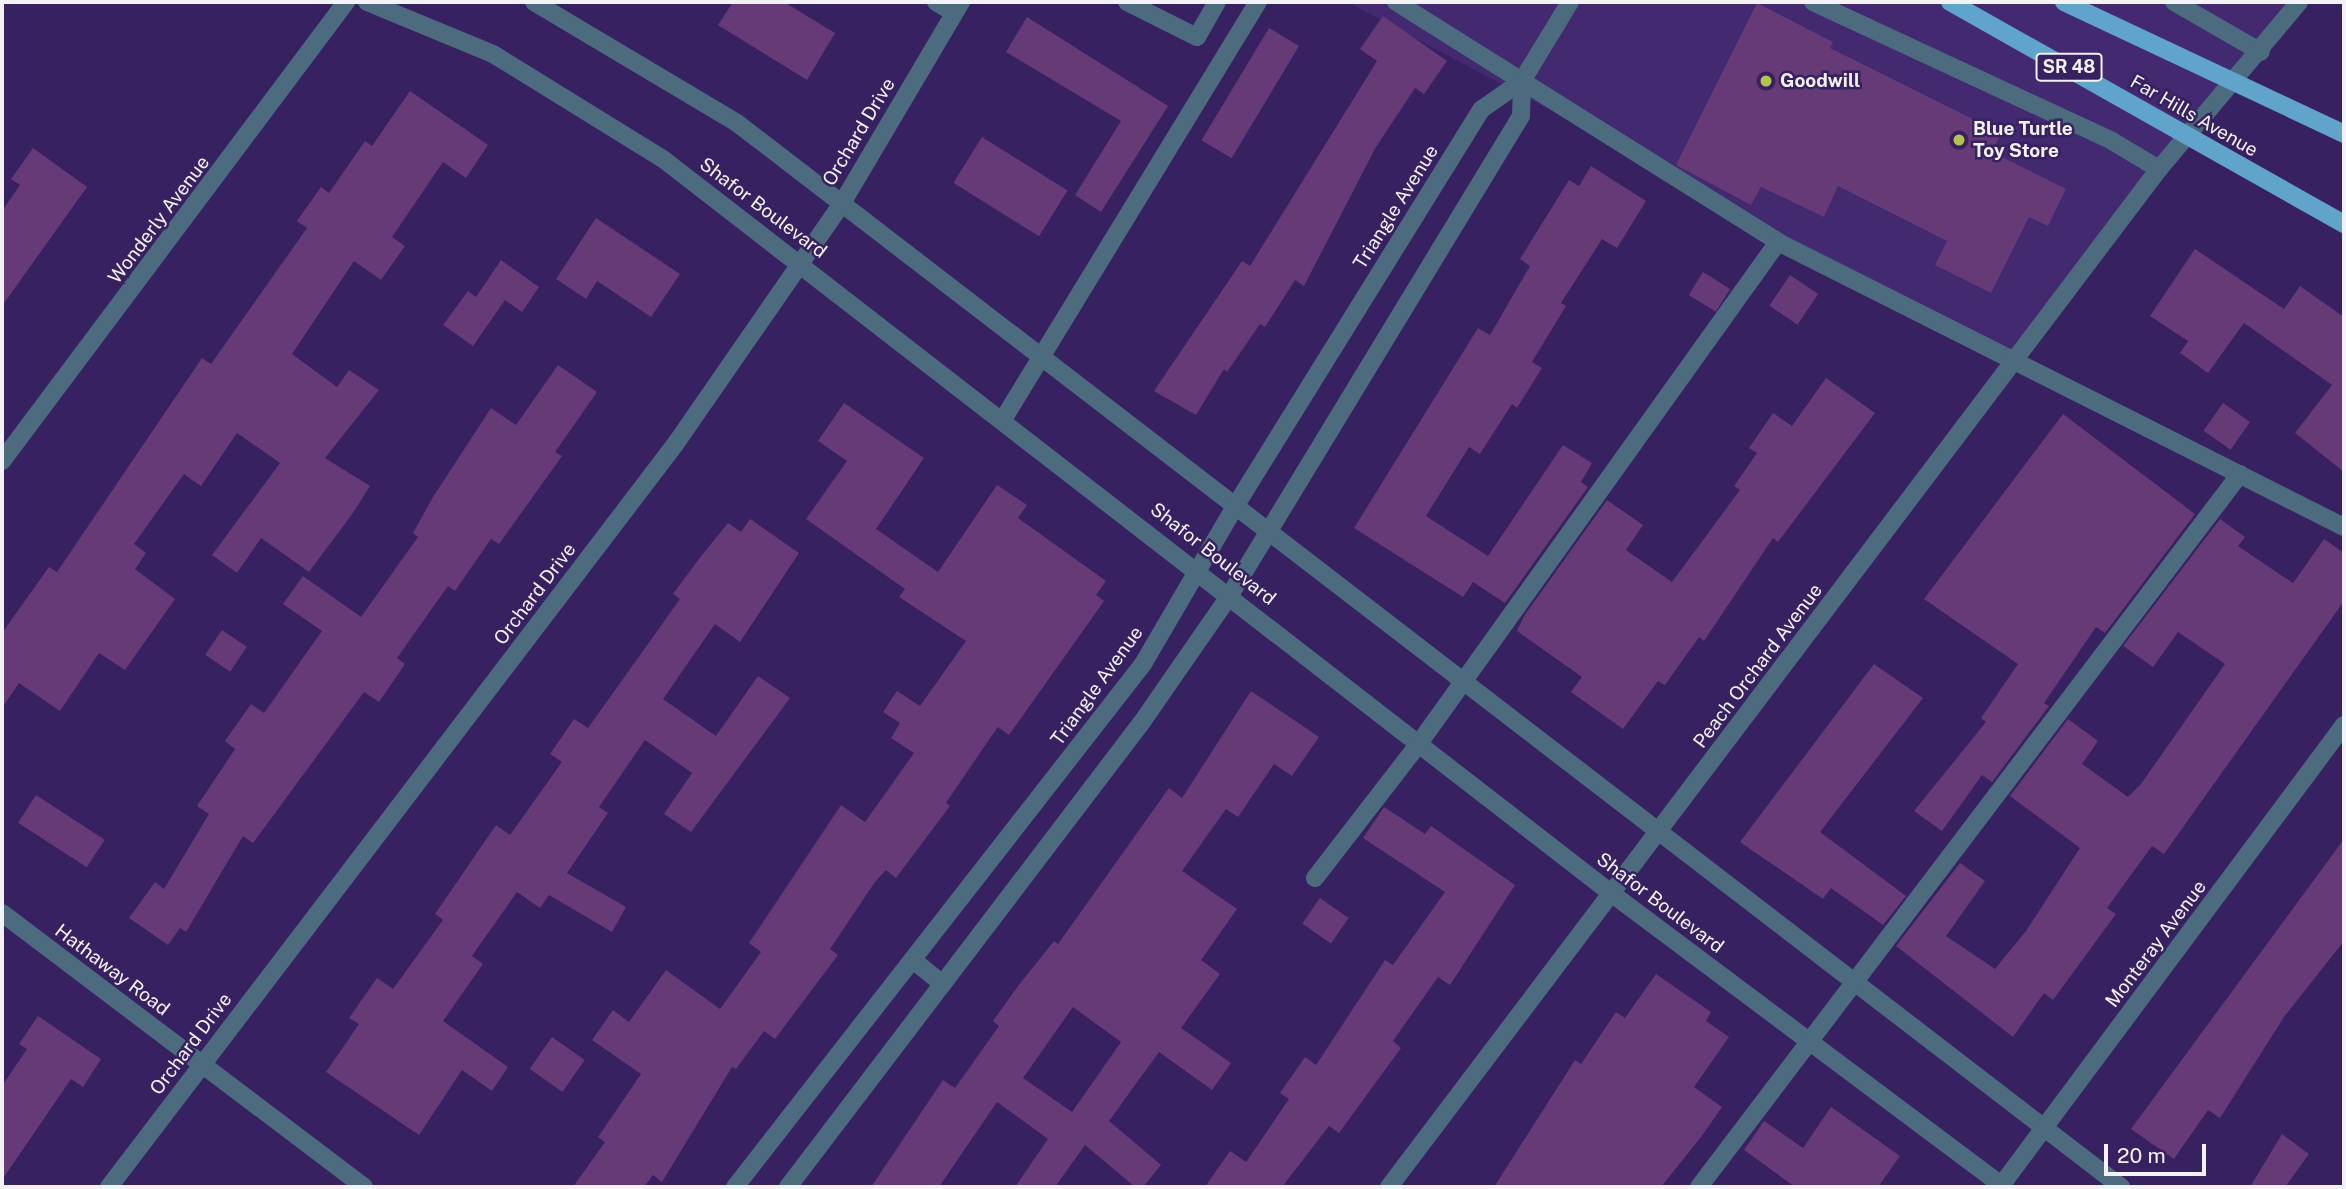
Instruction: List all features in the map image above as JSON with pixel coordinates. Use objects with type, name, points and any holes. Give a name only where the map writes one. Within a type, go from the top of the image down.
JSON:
[{"type":"main road","name":"Far Hills Avenue","points":[[1950,2],[2185,137],[2344,224]]},
{"type":"main road","points":[[2064,2],[2344,134]]},
{"type":"street","name":"Wonderly Avenue","points":[[2,461],[346,2]]},
{"type":"street","name":"Shafor Boulevard","points":[[367,2],[493,54],[572,100],[663,159],[1004,418],[1611,893],[2002,1187]]},
{"type":"street","points":[[534,2],[737,123],[2121,1187]]},
{"type":"street","points":[[936,2],[957,7]]},
{"type":"street","points":[[1127,2],[1197,37],[1217,2]]},
{"type":"street","points":[[1395,2],[1778,242],[2344,527]]},
{"type":"street","name":"Triangle Avenue","points":[[735,1187],[1143,664],[1236,505],[1482,108],[1522,81],[1570,2]]},
{"type":"street","points":[[1813,2],[2112,141],[2158,169]]},
{"type":"street","points":[[2174,2],[2261,52]]},
{"type":"street","name":"Peach Orchard Avenue","points":[[1389,1187],[2158,169],[2232,81],[2261,52],[2299,2]]},
{"type":"street","points":[[1004,418],[1038,355],[1255,3]]},
{"type":"street","name":"Orchard Drive","points":[[109,1187],[674,446],[841,205],[957,7]]},
{"type":"street","name":"Triangle Avenue","points":[[788,1187],[1142,722],[1230,595],[1267,528],[1521,116],[1522,81]]},
{"type":"street","points":[[1315,878],[1420,742],[1778,242]]},
{"type":"street","points":[[1699,1187],[2240,474]]},
{"type":"street","name":"Monteray Avenue","points":[[2002,1187],[2344,726]]},
{"type":"street","name":"Hathaway Road","points":[[2,913],[364,1187]]},
{"type":"street","points":[[912,960],[943,984]]},
{"type":"shaded area","points":[[1348,2],[2295,2],[2014,359]]},
{"type":"building","points":[[733,2],[784,2],[835,33],[807,80],[718,25]]},
{"type":"building","points":[[1757,3],[1833,42],[1830,48],[2001,133],[1992,152],[2066,189],[2048,226],[2029,217],[1991,293],[1935,265],[1947,241],[1838,186],[1824,217],[1761,187],[1751,205],[1676,165]]},
{"type":"building","points":[[1383,16],[1447,61],[1424,94],[1415,88],[1376,147],[1304,286],[1295,280],[1265,327],[1260,324],[1227,372],[1224,369],[1196,415],[1154,391],[1242,261],[1250,266],[1377,61],[1360,49]]},
{"type":"building","points":[[1027,17],[1168,106],[1101,212],[1075,195],[1121,121],[1006,52]]},
{"type":"building","points":[[1269,28],[1299,46],[1232,158],[1202,140]]},
{"type":"building","points":[[410,91],[488,145],[466,178],[443,162],[392,237],[405,246],[381,280],[354,261],[292,354],[337,387],[349,370],[379,390],[325,458],[370,486],[353,513],[309,572],[261,538],[237,573],[212,555],[280,463],[237,433],[201,486],[184,474],[134,544],[146,553],[135,569],[175,599],[125,670],[99,653],[60,711],[19,683],[2,708],[2,633],[49,567],[57,572],[202,358],[211,364],[307,228],[297,221],[321,187],[329,193],[365,141],[372,146]]},
{"type":"building","points":[[982,137],[1068,191],[1039,236],[953,183]]},
{"type":"building","points":[[33,148],[87,187],[2,306],[2,211],[20,185],[11,179]]},
{"type":"building","points":[[1591,166],[1646,201],[1617,248],[1602,239],[1561,303],[1566,306],[1532,362],[1542,368],[1517,408],[1512,404],[1480,454],[1469,447],[1426,516],[1488,556],[1563,445],[1592,463],[1581,482],[1588,487],[1505,603],[1473,582],[1463,597],[1354,528],[1478,328],[1490,335],[1530,266],[1520,259],[1569,180],[1579,186]]},
{"type":"building","points":[[596,218],[680,274],[651,317],[597,281],[586,299],[556,279]]},
{"type":"building","points":[[2195,249],[2284,309],[2300,286],[2344,317],[2344,472],[2295,433],[2332,385],[2244,323],[2208,373],[2180,353],[2188,341],[2150,316]]},
{"type":"building","points":[[501,260],[539,287],[522,312],[505,300],[473,346],[443,325],[468,291],[476,297]]},
{"type":"building","points":[[1703,272],[1730,289],[1716,312],[1689,295]]},
{"type":"building","points":[[1790,275],[1818,294],[1797,325],[1769,306]]},
{"type":"building","points":[[558,365],[597,392],[555,452],[562,456],[499,544],[491,539],[455,591],[448,586],[397,658],[405,664],[379,702],[364,692],[253,843],[243,836],[186,932],[180,928],[168,945],[129,918],[155,882],[164,889],[209,814],[197,806],[235,749],[225,741],[251,704],[264,713],[322,631],[283,604],[303,576],[361,617],[418,537],[413,533],[433,497],[491,408],[516,425]]},
{"type":"building","points":[[1826,378],[1875,413],[1778,542],[1773,538],[1704,641],[1699,637],[1665,685],[1658,681],[1623,729],[1571,692],[1582,677],[1517,631],[1524,616],[1607,500],[1643,525],[1626,550],[1672,582],[1740,490],[1734,486],[1757,453],[1749,448],[1773,413],[1792,426]]},
{"type":"building","points":[[844,403],[924,458],[876,529],[938,572],[997,485],[1027,505],[1018,518],[1106,581],[1096,595],[1104,601],[1009,735],[998,727],[946,803],[950,806],[896,878],[886,870],[875,882],[830,949],[838,955],[775,1039],[764,1031],[736,1069],[732,1067],[662,1182],[653,1175],[644,1187],[573,1187],[605,1142],[598,1137],[641,1074],[592,1040],[613,1010],[629,1022],[666,970],[720,1009],[761,952],[749,943],[841,805],[865,822],[914,753],[891,738],[900,723],[883,712],[897,691],[920,706],[966,641],[899,597],[905,589],[806,519],[847,461],[818,441]]},
{"type":"building","points":[[2223,403],[2250,422],[2231,450],[2203,431]]},
{"type":"building","points":[[2063,414],[2195,514],[2105,633],[2096,627],[2044,703],[2049,706],[1992,782],[1982,775],[1942,831],[1914,811],[1986,722],[1981,718],[2018,664],[1924,599]]},
{"type":"building","points":[[750,519],[799,553],[740,642],[715,624],[663,699],[716,736],[758,676],[790,698],[691,832],[664,814],[692,773],[645,740],[599,807],[608,813],[567,873],[626,907],[612,932],[549,895],[540,908],[517,892],[472,956],[483,964],[443,1021],[508,1067],[492,1091],[462,1070],[419,1135],[326,1072],[359,1024],[349,1018],[377,978],[393,989],[443,920],[435,914],[496,825],[510,835],[562,762],[550,754],[574,719],[588,728],[680,599],[673,594],[698,560],[728,523],[741,532]]},
{"type":"building","points":[[2220,519],[2245,537],[2238,546],[2293,583],[2324,539],[2344,553],[2344,601],[2164,854],[2152,846],[2107,908],[2116,914],[2053,1000],[2044,993],[2013,1037],[1896,946],[1960,863],[1985,881],[1946,936],[1995,969],[2026,931],[2080,848],[2010,796],[2068,719],[2098,741],[2082,764],[2128,797],[2141,784],[2225,664],[2178,632],[2153,667],[2123,646]]},
{"type":"building","points":[[222,630],[247,647],[230,672],[205,655]]},
{"type":"building","points":[[1874,664],[1923,698],[1820,832],[1906,896],[1883,925],[1831,888],[1823,899],[1740,842]]},
{"type":"building","points":[[1251,691],[1319,737],[1292,776],[1274,764],[1238,817],[1226,809],[1182,871],[1237,909],[1201,960],[1220,974],[1181,1028],[1231,1063],[1212,1090],[1159,1052],[1109,1121],[1161,1165],[1143,1187],[1135,1187],[1085,1145],[1055,1187],[1015,1187],[1048,1139],[997,1102],[939,1187],[871,1187],[943,1080],[955,1088],[999,1026],[993,1021],[1054,941],[1058,944],[1169,788],[1182,798]],"holes":[[[1073,1007],[1121,1042],[1072,1112],[1023,1078]]]},
{"type":"building","points":[[36,795],[105,840],[87,867],[18,823]]},
{"type":"building","points":[[1384,807],[1425,834],[1431,826],[1515,885],[1450,985],[1438,977],[1393,1041],[1401,1048],[1339,1133],[1329,1126],[1282,1187],[1205,1187],[1230,1151],[1246,1162],[1289,1099],[1280,1093],[1305,1057],[1316,1065],[1385,960],[1393,965],[1445,892],[1363,838]]},
{"type":"building","points":[[2344,839],[2344,941],[2284,1017],[2220,1118],[2208,1110],[2174,1159],[2131,1129]]},
{"type":"building","points":[[1320,898],[1349,918],[1331,943],[1302,923]]},
{"type":"building","points":[[1656,974],[1711,1012],[1706,1021],[1729,1037],[1694,1087],[1722,1107],[1701,1137],[1661,1187],[1494,1187],[1575,1060],[1581,1064],[1616,1012],[1625,1018]]},
{"type":"building","points":[[38,1016],[101,1059],[83,1087],[71,1079],[2,1180],[2,1086],[27,1049],[19,1044]]},
{"type":"building","points":[[552,1037],[585,1060],[562,1092],[530,1069]]},
{"type":"building","points":[[1831,1107],[1900,1156],[1878,1187],[1795,1187],[1744,1150],[1764,1121],[1803,1148]]},
{"type":"building","points":[[2282,1134],[2309,1154],[2285,1187],[2250,1187]]},
{"type":"place","name":"Goodwill","points":[[1766,81]]},
{"type":"place","name":"Blue Turtle Toy Store","points":[[1959,140]]}]
